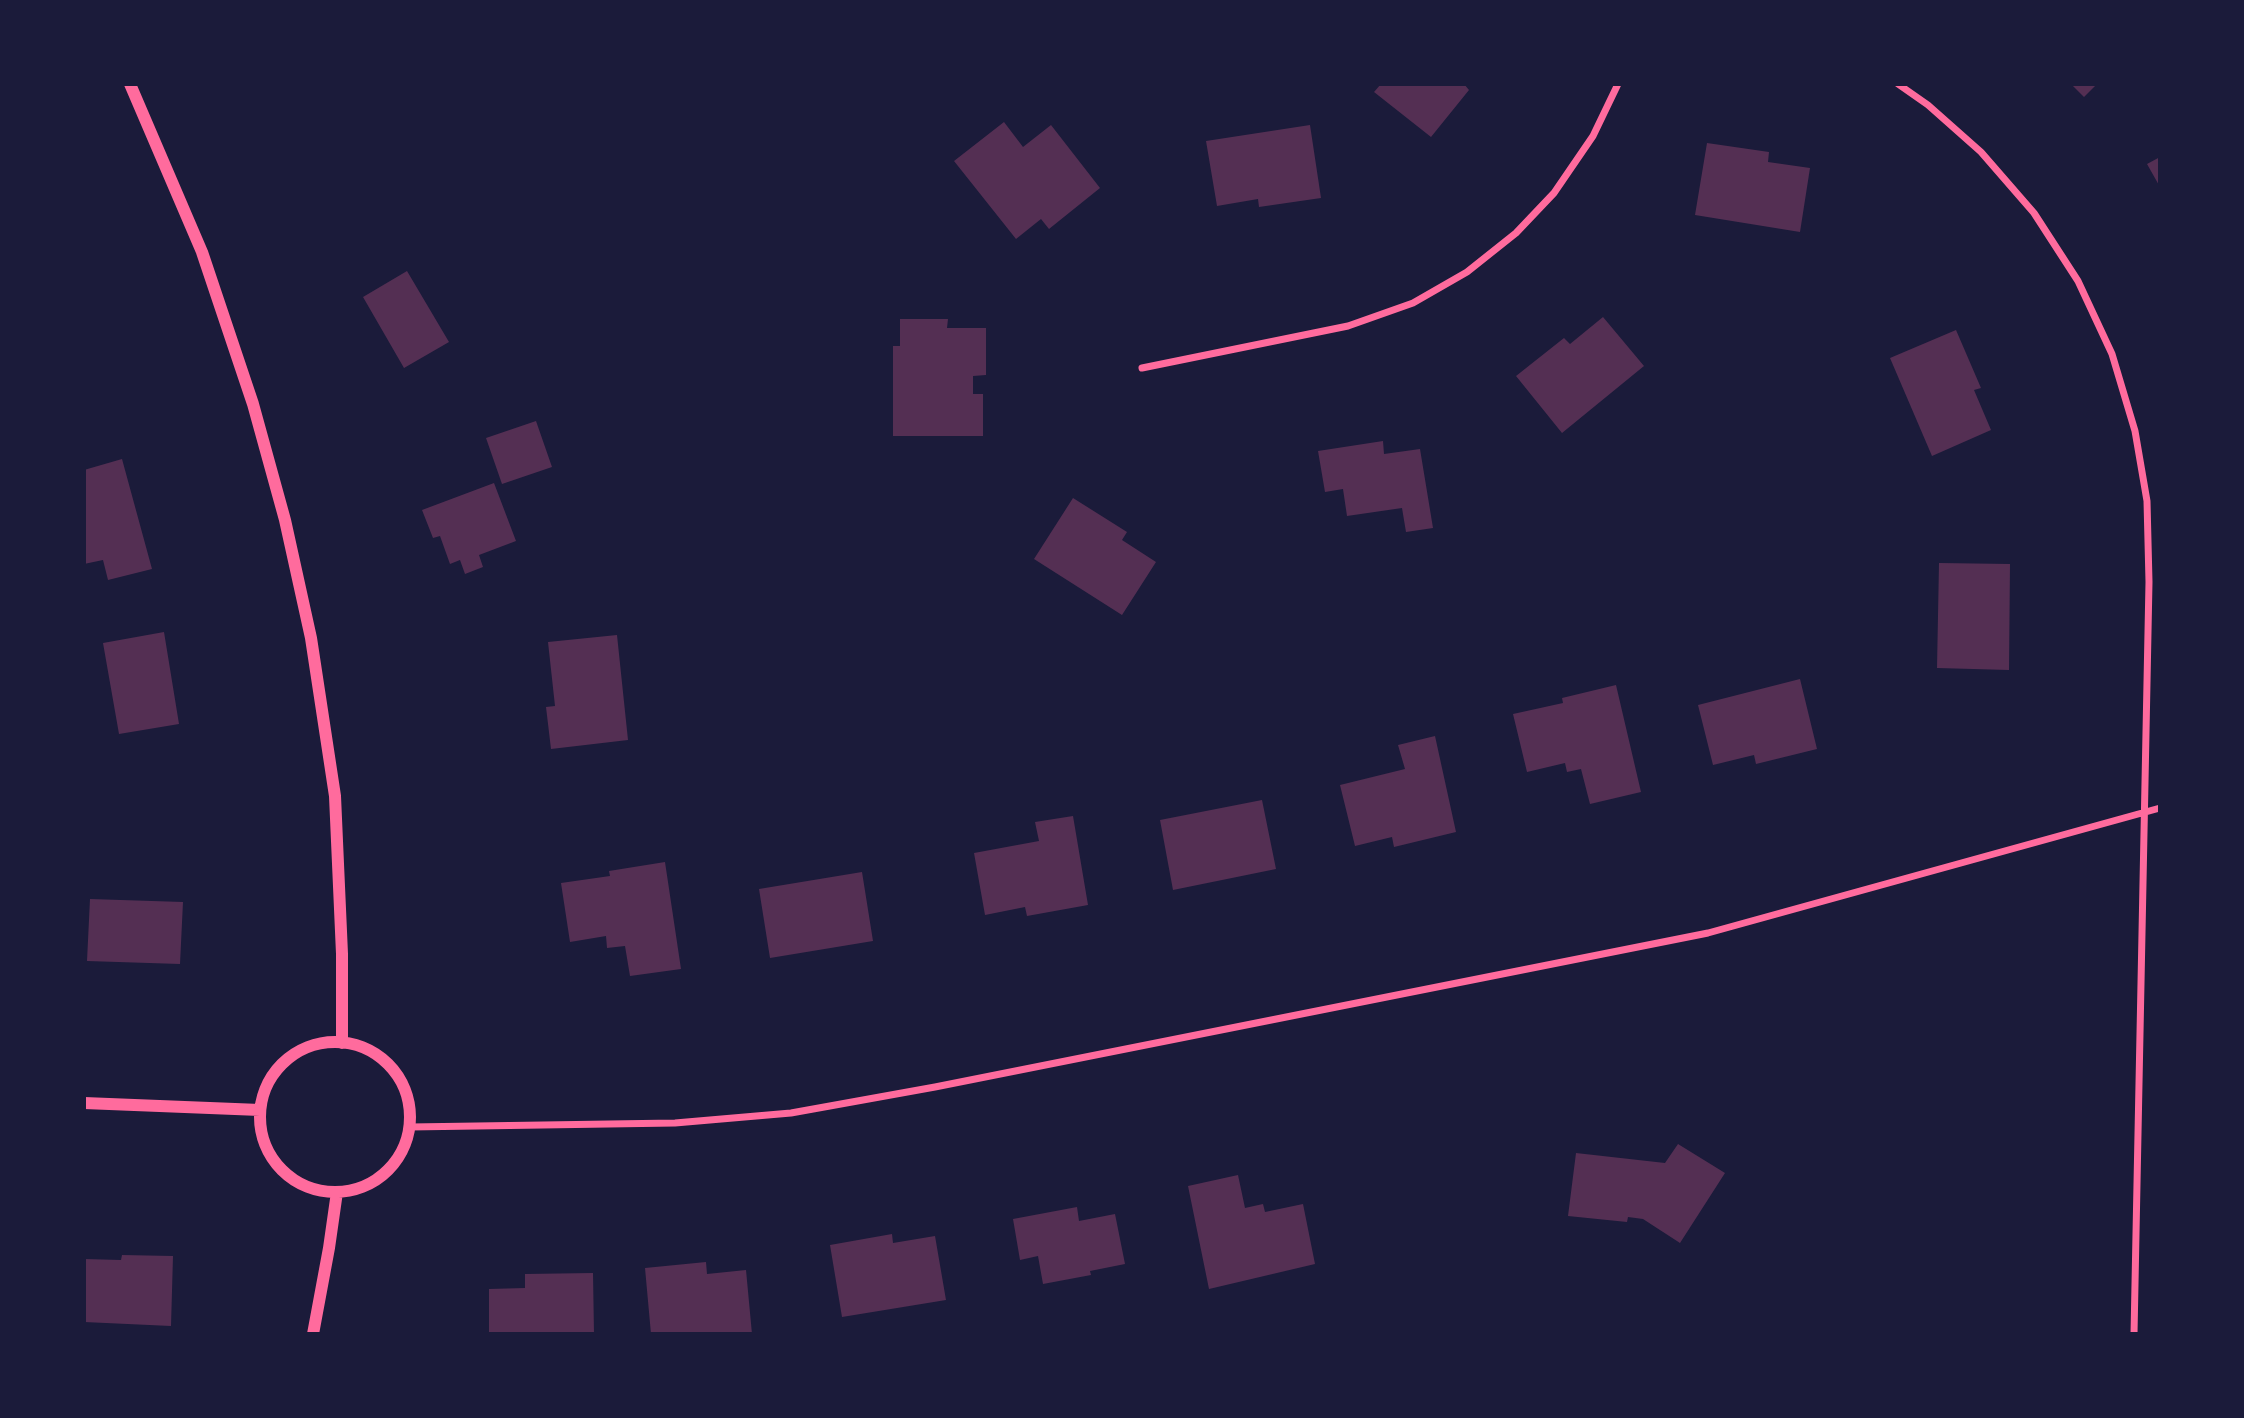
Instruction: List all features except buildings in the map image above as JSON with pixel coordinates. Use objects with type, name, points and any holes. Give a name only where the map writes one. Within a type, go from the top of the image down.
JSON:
[{"type":"street","points":[[130,84],[202,252],[253,404],[288,533],[311,638],[335,796],[342,954],[341,1043]]},
{"type":"street","points":[[1142,368],[1348,326],[1413,303],[1467,272],[1516,233],[1554,193],[1592,136],[1618,84]]},
{"type":"street","points":[[1898,84],[1928,104],[1981,152],[2034,213],[2078,281],[2112,354],[2135,431],[2147,501],[2149,582],[2134,1334]]},
{"type":"street","points":[[410,1127],[675,1123],[791,1113],[934,1087],[1708,933],[2160,808]]},
{"type":"street","points":[[341,1043],[361,1047],[380,1057],[394,1070],[405,1087],[410,1108],[410,1127],[404,1148],[393,1166],[377,1180],[358,1188],[337,1192],[316,1190],[297,1182],[280,1169],[268,1151],[261,1131],[260,1110],[266,1088],[279,1068],[297,1053],[318,1044],[341,1043]]},
{"type":"street","points":[[84,1103],[260,1110]]},
{"type":"street","points":[[313,1334],[337,1192]]}]
